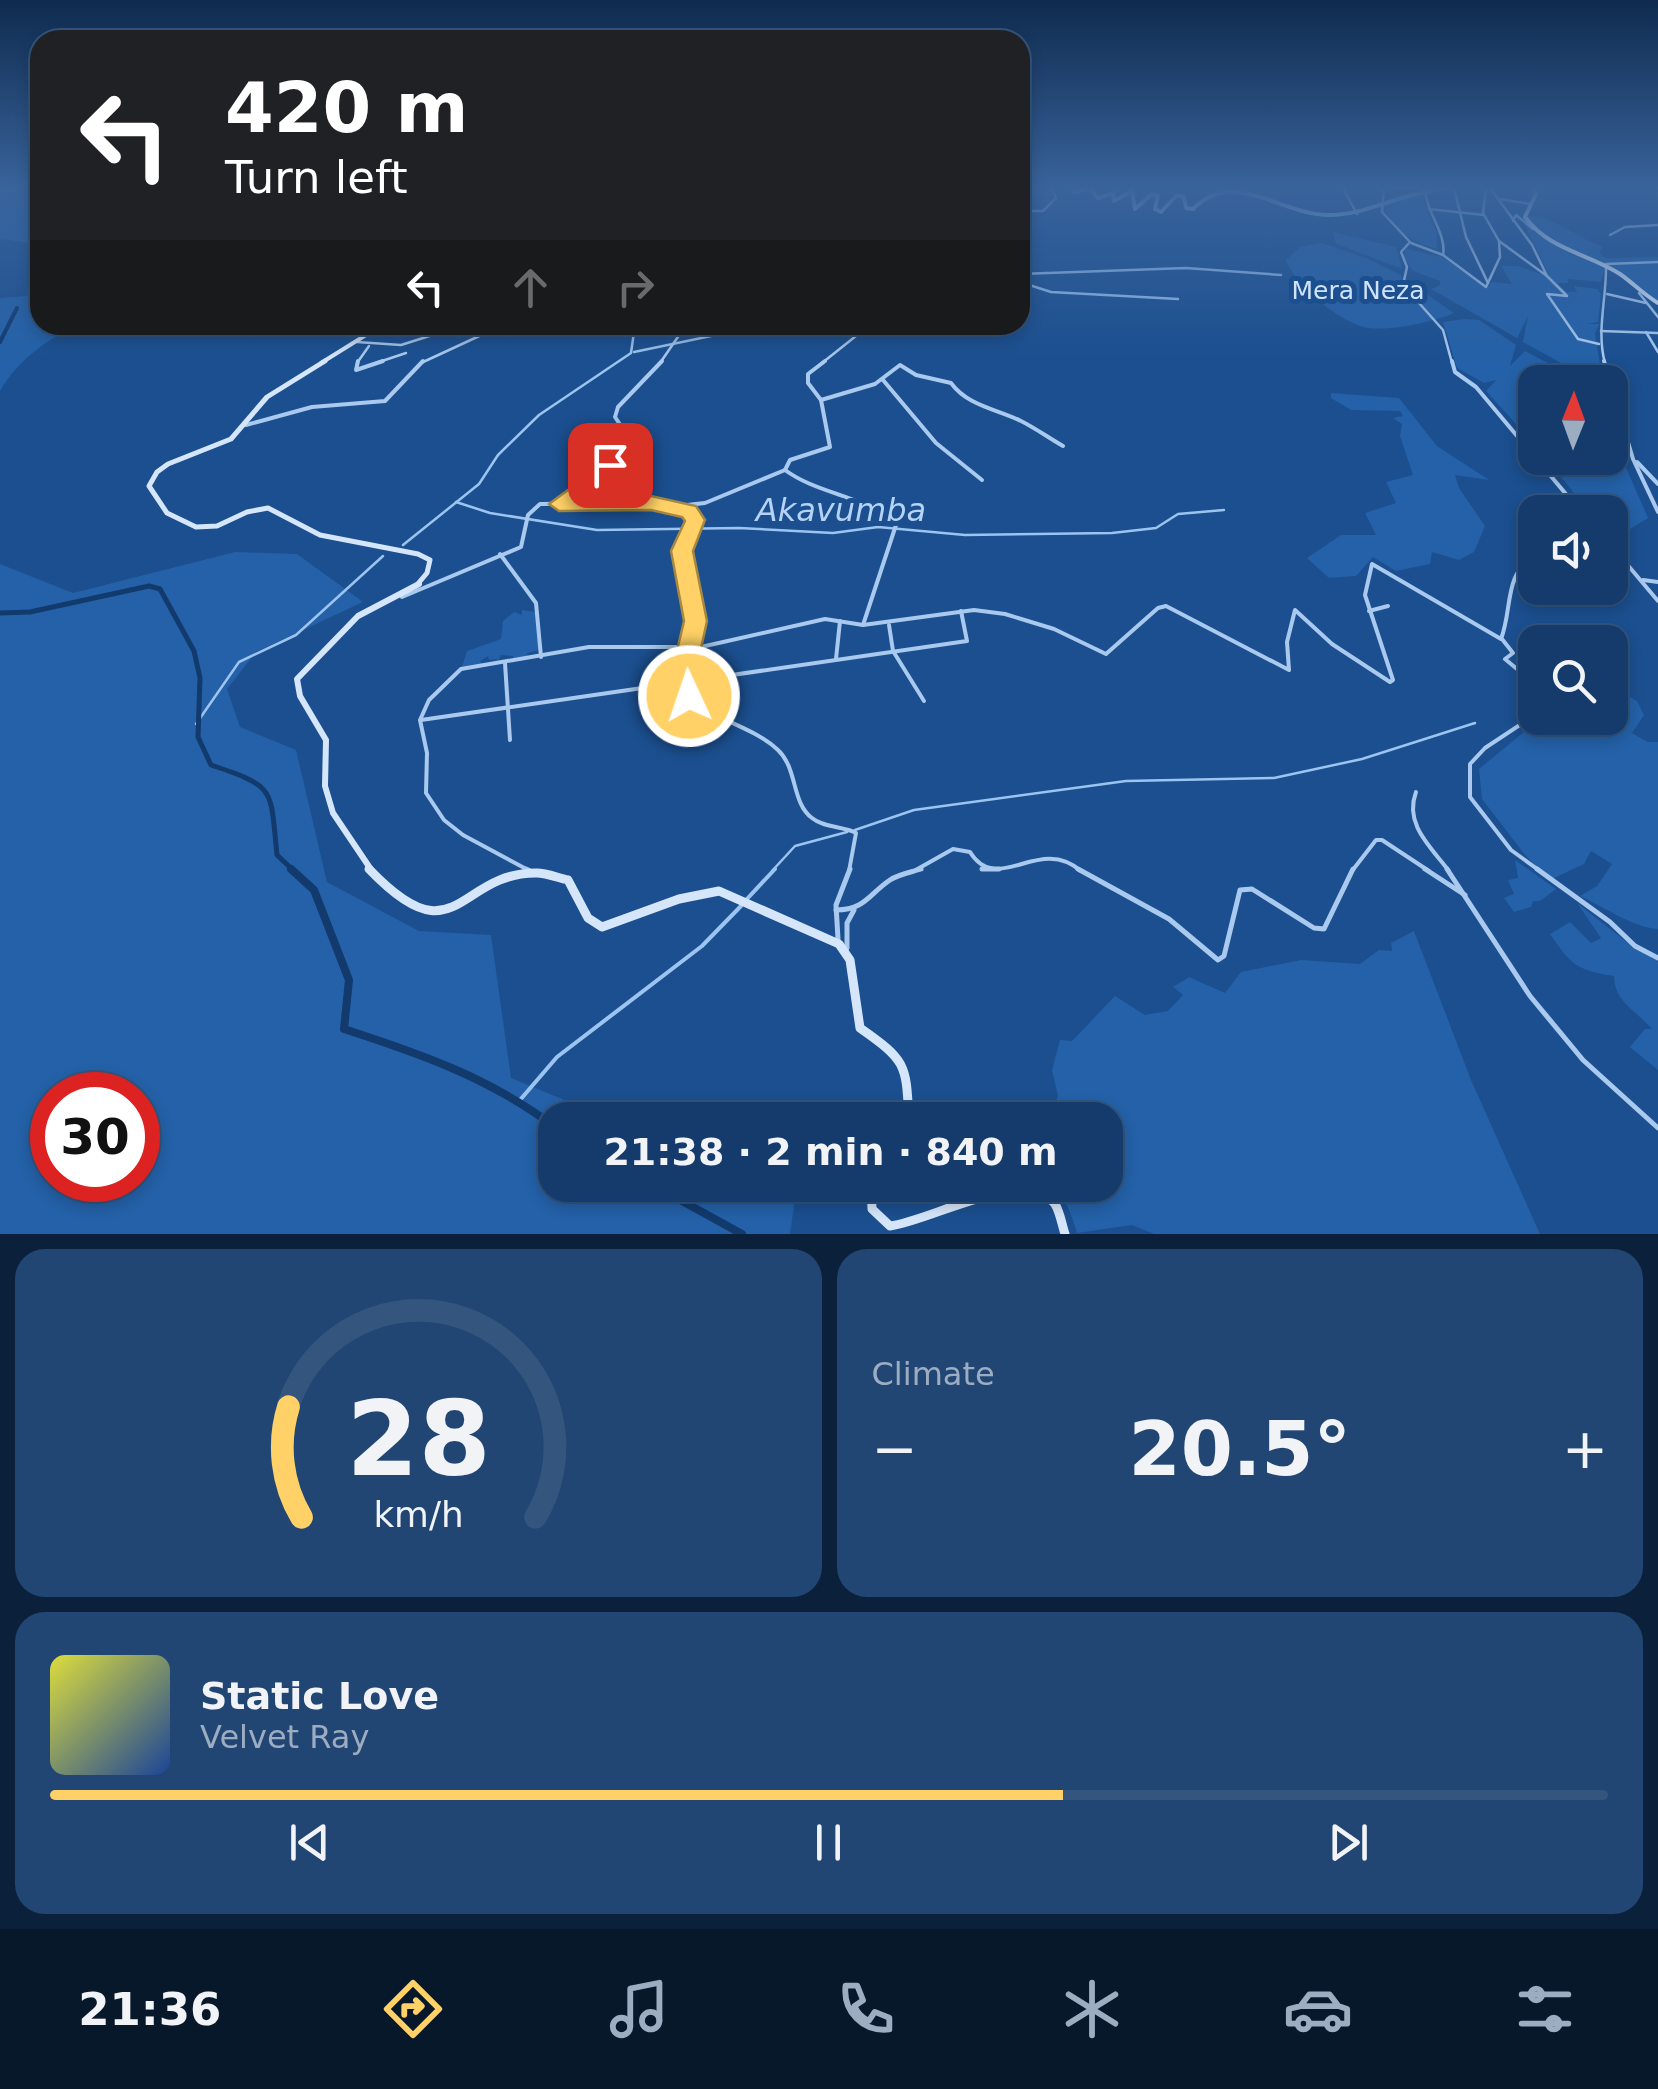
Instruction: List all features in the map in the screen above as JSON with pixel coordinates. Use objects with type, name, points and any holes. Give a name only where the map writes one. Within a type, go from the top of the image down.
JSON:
[{"type":"main road","points":[[1558,246],[1618,272],[1639,293],[1658,304]]},
{"type":"main road","points":[[367,335],[267,397],[246,425],[224,443],[157,472],[149,486],[160,507],[170,516],[202,528],[223,524],[250,509],[268,508],[285,522],[314,535],[430,560],[430,566],[402,597],[359,615],[296,683],[298,694],[326,738],[326,793],[338,827],[385,889],[424,911],[448,910],[503,880],[532,872],[568,880],[582,900],[588,918],[602,927],[714,891],[839,944],[847,953],[858,1023],[867,1034],[892,1050],[908,1083],[909,1102]]},
{"type":"main road","points":[[872,1202],[872,1209],[890,1226],[910,1226],[965,1202]]},
{"type":"main road","points":[[1054,1202],[1066,1234]]},
{"type":"street","points":[[1407,246],[1401,252],[1407,267],[1402,285],[1443,330],[1453,369],[1476,387],[1567,495]]},
{"type":"street","points":[[1417,246],[1443,255],[1487,285]]},
{"type":"street","points":[[1443,255],[1445,246]]},
{"type":"street","points":[[1471,246],[1478,272],[1487,285]]},
{"type":"street","points":[[1487,285],[1500,262],[1498,246]]},
{"type":"street","points":[[1504,246],[1547,276],[1567,296],[1547,294],[1578,339],[1600,344]]},
{"type":"street","points":[[1533,246],[1547,276]]},
{"type":"street","points":[[1658,262],[1608,263],[1600,331],[1600,344],[1634,459],[1658,512]]},
{"type":"street","points":[[1639,293],[1658,317]]},
{"type":"street","points":[[1607,294],[1646,303]]},
{"type":"street","points":[[1600,331],[1658,333]]},
{"type":"street","points":[[1646,332],[1658,352]]},
{"type":"street","points":[[357,342],[369,346],[412,345],[435,335]]},
{"type":"street","points":[[246,425],[312,408],[385,401],[426,358],[476,335]]},
{"type":"street","points":[[559,504],[619,456],[627,436],[616,418],[616,410],[630,389],[665,356],[678,335]]},
{"type":"street","points":[[402,597],[522,545],[532,510],[540,504],[705,503],[785,470],[790,460],[830,448],[822,400],[808,382],[809,372],[857,335]]},
{"type":"street","points":[[369,346],[358,358],[356,370],[406,353]]},
{"type":"street","points":[[822,400],[883,380],[899,365],[918,376],[949,382],[959,394],[980,406],[1020,421],[1063,446]]},
{"type":"street","points":[[883,380],[936,443],[982,480]]},
{"type":"street","points":[[1634,459],[1658,484]]},
{"type":"street","points":[[785,470],[796,479],[883,510],[896,526],[863,626]]},
{"type":"street","points":[[673,506],[690,512],[695,522],[682,551],[695,621],[682,682],[689,696],[710,716],[766,740],[790,759],[804,807],[814,819],[856,833],[855,859],[836,893],[839,944]]},
{"type":"street","points":[[500,554],[536,603],[541,658]]},
{"type":"street","points":[[532,872],[463,836],[433,807],[426,793],[427,753],[420,720],[429,700],[454,673],[590,647],[718,645],[824,619],[863,626],[961,611],[989,611],[1024,619],[1058,630],[1104,654],[1158,608],[1166,606],[1289,670],[1287,642],[1295,610],[1332,644],[1392,682],[1369,612],[1365,585],[1374,564],[1502,639],[1513,653],[1505,659],[1518,669]]},
{"type":"street","points":[[1628,566],[1658,601]]},
{"type":"street","points":[[1502,639],[1512,576],[1518,567]]},
{"type":"street","points":[[1642,580],[1658,582]]},
{"type":"street","points":[[1369,612],[1388,606]]},
{"type":"street","points":[[420,720],[968,640],[961,611]]},
{"type":"street","points":[[836,659],[840,622]]},
{"type":"street","points":[[888,622],[893,651],[924,700]]},
{"type":"street","points":[[505,663],[510,740]]},
{"type":"street","points":[[1518,727],[1484,748],[1470,764],[1470,798],[1511,850],[1610,922],[1635,946],[1658,958]]},
{"type":"street","points":[[1416,792],[1410,808],[1413,822],[1530,996],[1565,1038],[1658,1128]]},
{"type":"street","points":[[847,953],[847,922],[854,910],[874,898],[891,878],[923,868],[956,849],[970,852],[985,870],[1043,858],[1068,860],[1085,875],[1169,919],[1218,960],[1224,956],[1234,925],[1240,890],[1252,889],[1306,923],[1324,929],[1358,859],[1376,840],[1382,840],[1465,895]]},
{"type":"street","points":[[834,910],[854,910]]},
{"type":"green space","name":"Mera Neza","points":[[1330,246],[1366,258],[1401,275],[1402,282],[1418,288],[1454,313],[1389,328],[1369,328],[1346,320],[1309,292],[1291,270],[1286,260],[1300,247]]},
{"type":"green space","points":[[1340,246],[1396,247],[1402,268]]},
{"type":"green space","points":[[1535,246],[1599,246],[1603,247],[1599,253],[1606,258],[1658,257],[1658,302],[1621,273],[1605,266],[1601,282],[1568,279],[1568,283],[1557,283],[1567,292],[1577,292],[1574,286],[1597,289],[1601,294],[1598,322],[1587,324],[1599,324],[1595,334],[1600,365],[1564,365],[1523,342],[1528,316],[1517,338],[1431,289],[1440,281],[1413,271],[1403,256],[1406,249],[1442,257],[1487,288],[1492,282],[1512,284],[1501,266],[1517,266],[1550,277]]},
{"type":"green space","points":[[30,296],[30,335],[58,335],[33,352],[0,391],[0,298]]},
{"type":"green space","points":[[1479,320],[1516,345],[1510,366],[1525,351],[1552,365],[1518,365],[1518,426],[1486,391],[1496,380],[1484,383],[1457,368],[1443,322]]},
{"type":"green space","points":[[1331,393],[1399,398],[1437,446],[1489,480],[1455,475],[1459,488],[1485,526],[1474,552],[1459,560],[1432,552],[1430,564],[1396,571],[1373,557],[1356,576],[1329,578],[1307,558],[1341,535],[1376,535],[1365,513],[1396,503],[1386,482],[1413,475],[1400,436],[1402,424],[1393,418],[1403,416],[1400,411],[1351,410],[1331,398]]},
{"type":"green space","points":[[1628,472],[1648,518],[1628,530],[1628,495],[1576,495],[1559,475]]},
{"type":"green space","points":[[235,552],[297,554],[363,602],[256,652],[227,689],[240,727],[296,750],[327,882],[419,931],[491,935],[511,1078],[569,1102],[538,1102],[538,1202],[795,1202],[790,1234],[0,1234],[0,564],[73,593]]},
{"type":"green space","points":[[522,610],[536,612],[539,650],[527,653],[527,660],[514,661],[513,656],[501,655],[497,663],[498,659],[489,660],[488,656],[480,661],[482,664],[462,667],[467,651],[501,639],[503,621],[514,612],[522,615]]},
{"type":"green space","points":[[1628,696],[1637,701],[1644,715],[1632,733],[1648,742],[1658,742],[1658,929],[1628,921],[1580,896],[1597,886],[1612,864],[1591,851],[1584,864],[1550,880],[1525,855],[1482,799],[1479,769],[1520,735],[1628,735]]},
{"type":"green space","points":[[1515,860],[1556,889],[1540,901],[1533,901],[1531,907],[1514,912],[1504,898],[1514,894],[1508,880],[1518,878]]},
{"type":"green space","points":[[1577,903],[1633,947],[1658,961],[1658,1070],[1630,1047],[1645,1029],[1652,1029],[1622,999],[1614,976],[1576,964],[1550,934],[1570,922],[1591,943],[1601,938]]},
{"type":"green space","points":[[1414,931],[1471,1080],[1540,1234],[1154,1234],[1132,1225],[1077,1233],[1065,1202],[1123,1202],[1123,1102],[1056,1102],[1052,1070],[1060,1040],[1072,1041],[1115,996],[1145,1015],[1168,1011],[1183,995],[1173,987],[1189,977],[1225,993],[1241,972],[1301,960],[1360,964],[1379,950],[1392,951],[1391,943]]},
{"type":"waterway","points":[[1030,274],[1186,268],[1281,275]]},
{"type":"waterway","points":[[1030,285],[1051,292],[1178,299]]},
{"type":"waterway","points":[[0,342],[17,308]]},
{"type":"waterway","points":[[456,502],[479,484],[498,455],[539,415],[631,353],[634,335]]},
{"type":"waterway","points":[[634,352],[716,335]]},
{"type":"waterway","points":[[403,545],[456,502]]},
{"type":"waterway","name":"Akavumba","points":[[456,502],[490,513],[597,530],[739,528],[833,533],[878,527],[965,535],[1112,533],[1156,528],[1178,514],[1224,510]]},
{"type":"waterway","points":[[196,724],[239,662],[296,635],[383,556]]},
{"type":"waterway","points":[[0,613],[30,612],[149,586],[160,589],[194,651],[200,678],[198,737],[211,765],[248,779],[266,793],[277,855],[294,871]]},
{"type":"waterway","points":[[855,830],[914,810],[1126,781],[1274,778],[1362,759],[1475,723]]},
{"type":"waterway","points":[[772,871],[795,846],[847,832]]},
{"type":"waterway","points":[[291,869],[314,890],[349,980],[344,1029],[480,1081],[538,1115]]},
{"type":"waterway","points":[[746,900],[775,869]]},
{"type":"waterway","points":[[520,1100],[557,1057],[702,946],[741,906]]},
{"type":"waterway","points":[[684,1202],[742,1234]]},
{"type":"route","points":[[610,465],[559,504],[651,503],[688,511],[695,520],[694,532],[682,551],[696,626],[687,645],[683,676],[689,696]]}]
